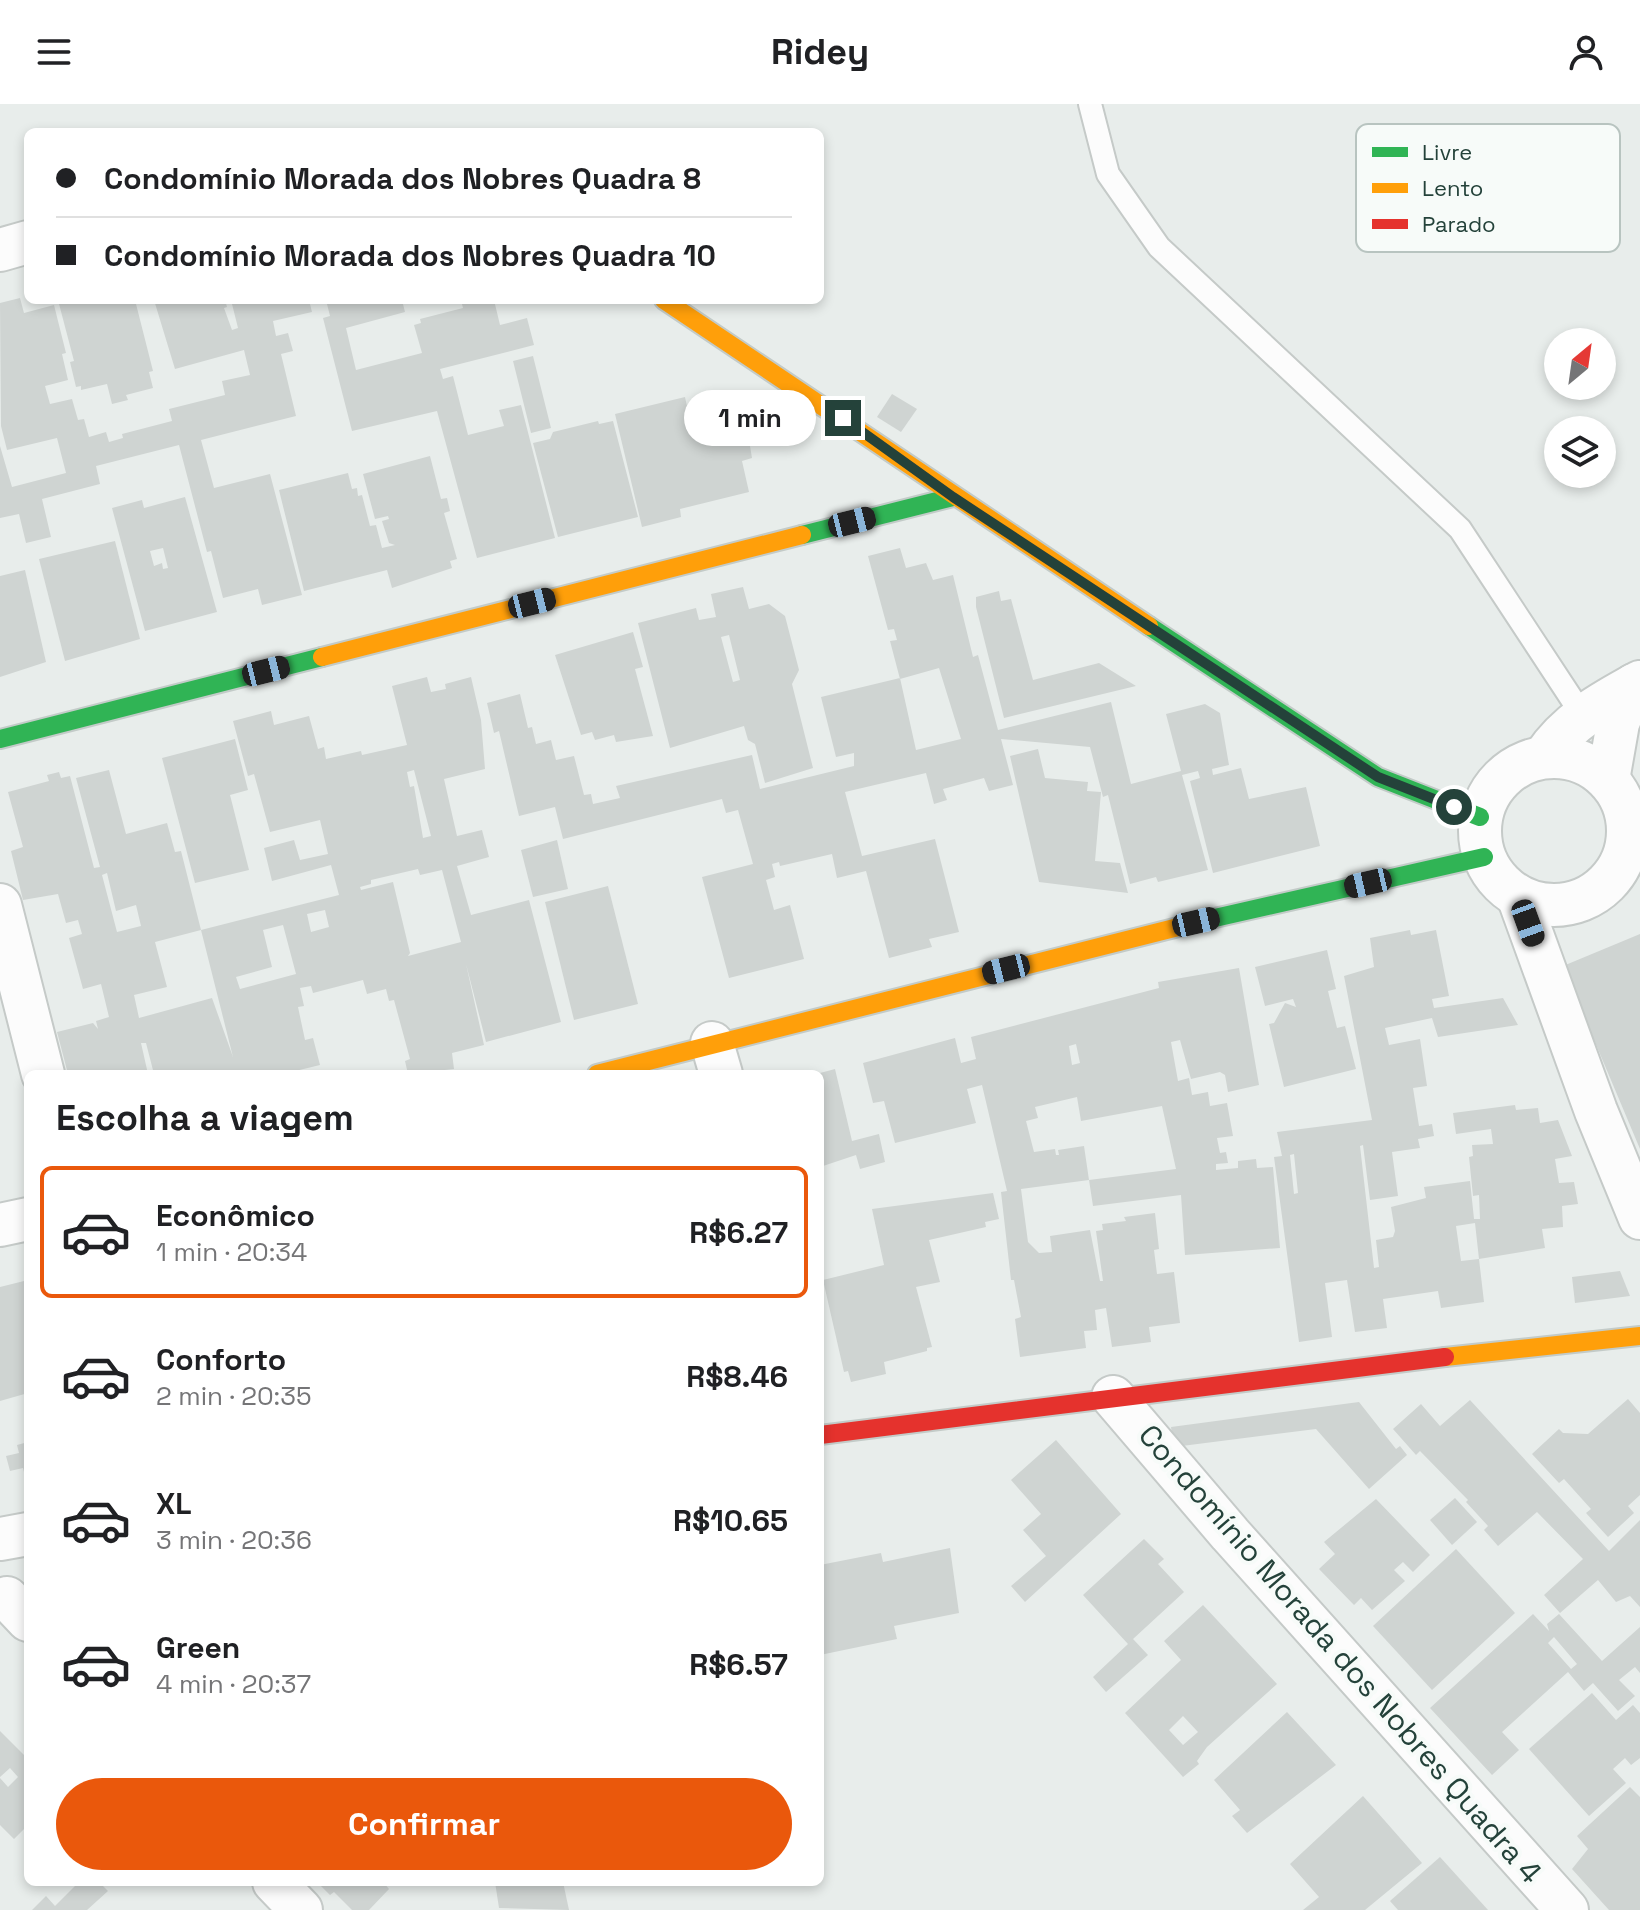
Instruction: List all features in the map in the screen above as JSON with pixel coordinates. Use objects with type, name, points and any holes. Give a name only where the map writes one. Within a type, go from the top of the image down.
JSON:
[{"type":"street","points":[[0,250],[24,243]]},
{"type":"street","points":[[670,304],[829,409],[953,497],[1378,777],[1482,837]]},
{"type":"street","points":[[0,739],[953,497]]},
{"type":"street","points":[[1544,757],[1558,736],[1583,716],[1638,686]]},
{"type":"street","points":[[1608,780],[1618,723],[1638,686]]},
{"type":"street","points":[[1544,757],[1579,762],[1608,780],[1622,799],[1634,829],[1620,867],[1605,886],[1586,899],[1563,905],[1540,905],[1518,896],[1500,882],[1482,837],[1488,795],[1502,777],[1522,764],[1544,757]]},
{"type":"street","points":[[627,1070],[716,1058],[1482,837]]},
{"type":"street","points":[[1518,896],[1596,1111],[1640,1218]]},
{"type":"street","points":[[0,905],[42,1070]]},
{"type":"street","points":[[0,1225],[24,1220]]},
{"type":"street","points":[[824,1432],[1640,1336]]},
{"type":"street","name":"Condomínio Morada dos Nobres Quadra 4","points":[[1113,1397],[1230,1534],[1567,1910]]},
{"type":"street","points":[[0,1539],[24,1535]]},
{"type":"street","points":[[278,1886],[301,1910]]},
{"type":"lane","points":[[1090,104],[1108,174],[1159,247],[1460,529],[1583,716]]},
{"type":"building","points":[[20,298],[24,313],[54,305],[66,353],[62,354],[68,380],[45,386],[50,404],[72,399],[78,420],[84,419],[89,437],[106,432],[109,442],[123,438],[122,434],[172,421],[169,409],[225,395],[222,381],[250,375],[244,350],[175,369],[155,304],[226,304],[224,308],[232,330],[238,328],[232,304],[310,304],[312,312],[273,321],[276,336],[288,333],[293,351],[281,354],[296,416],[201,440],[214,488],[270,474],[302,595],[262,605],[258,589],[223,598],[211,551],[207,552],[179,445],[96,466],[100,484],[42,499],[51,537],[26,543],[19,514],[0,518],[0,446],[12,487],[66,473],[57,438],[7,450],[1,426],[0,303]]},
{"type":"building","points":[[59,304],[136,304],[153,371],[149,372],[153,388],[126,395],[128,400],[112,404],[107,384],[81,390],[81,386],[76,387],[70,362],[74,361]]},
{"type":"building","points":[[327,304],[403,304],[405,312],[346,328],[356,370],[422,353],[414,325],[421,323],[420,319],[463,308],[462,304],[495,304],[500,325],[527,318],[534,345],[440,369],[443,379],[453,376],[468,435],[504,426],[499,410],[521,405],[555,538],[477,558],[437,411],[352,431],[323,318],[330,316]]},
{"type":"building","points":[[533,356],[551,428],[531,433],[513,361]]},
{"type":"building","points":[[892,394],[917,409],[901,432],[877,417]]},
{"type":"building","points":[[685,397],[688,411],[727,401],[737,443],[748,440],[750,446],[752,458],[742,461],[749,492],[680,509],[681,517],[642,527],[615,414]]},
{"type":"building","points":[[598,421],[599,424],[613,421],[638,517],[558,537],[533,443],[550,439],[553,432]]},
{"type":"building","points":[[430,456],[441,499],[447,498],[450,511],[444,513],[457,559],[450,561],[452,568],[392,588],[387,570],[304,591],[279,490],[348,473],[352,489],[357,488],[358,496],[362,495],[370,526],[376,525],[382,548],[395,545],[389,543],[382,521],[389,519],[388,516],[375,519],[363,474]]},
{"type":"building","points":[[185,497],[217,612],[145,631],[112,508],[142,500],[144,508]],"holes":[[[163,548],[168,568],[163,569],[162,563],[154,566],[150,551]]]},
{"type":"building","points":[[115,541],[140,639],[65,661],[39,559]]},
{"type":"building","points":[[900,548],[906,568],[926,563],[933,580],[953,575],[973,657],[978,655],[998,730],[1111,702],[1131,784],[1181,771],[1166,714],[1205,704],[1220,713],[1229,765],[1212,769],[1213,775],[1241,768],[1249,799],[1306,787],[1320,846],[1213,873],[1190,781],[1200,778],[1198,771],[1182,775],[1208,870],[1158,882],[1156,877],[1130,884],[1108,795],[1103,797],[1090,747],[1001,739],[1013,785],[989,791],[984,778],[943,789],[947,800],[934,804],[926,773],[845,792],[862,856],[935,839],[959,932],[929,939],[932,947],[889,958],[866,871],[837,878],[832,854],[780,866],[779,862],[772,864],[775,877],[766,880],[774,910],[790,905],[804,959],[729,978],[702,877],[753,864],[738,810],[726,813],[722,799],[563,839],[555,807],[519,816],[499,731],[494,733],[487,703],[520,694],[528,728],[532,727],[536,744],[551,740],[556,760],[574,756],[584,795],[591,794],[593,804],[620,798],[616,786],[752,755],[760,789],[854,766],[854,753],[836,757],[821,697],[900,678],[890,641],[897,640],[894,629],[888,630],[868,556]],"holes":[[[939,668],[961,739],[916,750],[900,679]]]},
{"type":"building","points":[[25,570],[46,662],[0,677],[0,576]]},
{"type":"building","points":[[743,587],[749,609],[769,604],[785,616],[799,670],[792,684],[813,768],[765,783],[755,744],[748,740],[744,726],[670,748],[638,623],[696,608],[699,620],[716,617],[711,594]],"holes":[[[729,635],[740,680],[733,682],[721,637]]]},
{"type":"building","points":[[999,591],[1001,601],[1011,599],[1033,680],[1099,663],[1136,686],[1004,718],[976,607],[976,597]]},
{"type":"building","points":[[633,632],[643,667],[635,669],[653,736],[616,742],[614,735],[595,740],[592,732],[581,735],[555,655]]},
{"type":"building","points":[[427,677],[431,692],[446,689],[445,684],[471,677],[481,720],[485,769],[444,779],[457,836],[482,830],[489,857],[457,866],[471,915],[529,900],[561,1022],[486,1042],[466,964],[484,1045],[452,1053],[454,1069],[407,1070],[405,1061],[410,1059],[394,1000],[389,1001],[386,989],[367,994],[363,980],[313,993],[311,986],[300,988],[304,1006],[298,1007],[305,1040],[313,1038],[320,1065],[299,1070],[153,1070],[146,1043],[141,1043],[147,1070],[67,1070],[57,1032],[93,1023],[98,1029],[96,1021],[109,1017],[101,984],[83,989],[69,938],[82,934],[78,920],[66,923],[58,894],[23,900],[11,851],[23,847],[8,792],[49,781],[47,775],[59,772],[61,778],[70,776],[94,868],[100,867],[76,778],[109,770],[126,834],[167,823],[175,852],[181,851],[201,930],[339,895],[331,865],[272,881],[264,848],[294,840],[300,860],[328,854],[320,820],[270,832],[254,774],[248,776],[233,721],[271,711],[274,725],[309,716],[318,749],[324,747],[326,759],[361,751],[362,755],[407,745],[392,686]],"holes":[[[414,770],[431,836],[423,838],[414,786],[410,787],[407,772]],[[418,869],[420,875],[442,870],[461,942],[408,956],[410,953],[393,882],[361,890],[360,887],[371,884],[371,880]],[[107,873],[116,911],[136,905],[141,926],[117,932],[102,875]],[[325,910],[329,927],[311,932],[307,914]],[[283,925],[296,974],[240,989],[236,977],[272,967],[263,930]],[[201,930],[233,1057],[212,998],[139,1018],[134,995],[167,987],[155,942]]]},
{"type":"building","points":[[235,739],[248,790],[230,795],[249,870],[195,883],[162,758]]},
{"type":"building","points":[[1038,749],[1045,778],[1088,782],[1087,791],[1101,792],[1095,861],[1120,863],[1128,893],[1039,882],[1010,756]]},
{"type":"building","points":[[557,840],[568,889],[533,897],[521,850]]},
{"type":"building","points":[[608,886],[638,1004],[574,1020],[545,902]]},
{"type":"building","points":[[1410,930],[1411,935],[1436,930],[1449,996],[1432,999],[1434,1008],[1503,998],[1518,1025],[1438,1037],[1432,1018],[1385,1028],[1389,1045],[1420,1039],[1427,1086],[1413,1088],[1419,1126],[1432,1124],[1434,1136],[1418,1139],[1420,1148],[1392,1152],[1398,1196],[1370,1200],[1363,1145],[1360,1146],[1374,1268],[1379,1267],[1376,1240],[1393,1237],[1395,1231],[1391,1207],[1426,1198],[1424,1187],[1470,1181],[1474,1219],[1480,1219],[1479,1195],[1473,1196],[1469,1157],[1473,1156],[1472,1145],[1493,1144],[1491,1129],[1456,1134],[1453,1113],[1515,1105],[1516,1110],[1538,1108],[1540,1123],[1558,1120],[1572,1156],[1555,1159],[1559,1183],[1574,1182],[1578,1204],[1562,1206],[1563,1227],[1542,1229],[1545,1248],[1479,1259],[1484,1302],[1441,1308],[1438,1291],[1383,1299],[1387,1328],[1355,1332],[1347,1280],[1325,1283],[1332,1337],[1299,1342],[1274,1157],[1282,1156],[1277,1132],[1372,1120],[1344,976],[1374,967],[1370,938]],"holes":[[[1294,1154],[1298,1193],[1294,1194],[1290,1155]],[[1475,1223],[1479,1259],[1461,1261],[1456,1226]]]},
{"type":"building","points":[[1640,934],[1640,1149],[1563,966]]},
{"type":"building","points":[[1327,950],[1336,989],[1328,991],[1337,1028],[1345,1026],[1356,1069],[1284,1087],[1269,1024],[1274,1023],[1285,1003],[1296,1007],[1293,999],[1265,1006],[1255,967]]},
{"type":"building","points":[[1239,968],[1259,1085],[1228,1092],[1225,1075],[1220,1072],[1191,1079],[1180,1040],[1171,1042],[1178,1081],[1189,1078],[1192,1095],[1208,1092],[1210,1106],[1227,1103],[1233,1136],[1217,1138],[1220,1153],[1226,1152],[1228,1163],[1216,1164],[1216,1170],[1238,1168],[1238,1161],[1256,1159],[1257,1168],[1273,1167],[1280,1248],[1185,1255],[1181,1195],[1093,1206],[1089,1180],[1021,1189],[1028,1242],[1039,1253],[1052,1252],[1050,1236],[1090,1230],[1100,1281],[1103,1281],[1096,1231],[1103,1230],[1102,1224],[1126,1221],[1124,1217],[1155,1213],[1159,1249],[1154,1250],[1157,1274],[1174,1272],[1180,1323],[1149,1327],[1151,1342],[1112,1347],[1106,1308],[1095,1310],[1097,1330],[1084,1331],[1086,1348],[1020,1357],[1015,1319],[1021,1317],[1014,1280],[1011,1280],[1001,1192],[1007,1191],[982,1085],[967,1089],[976,1123],[895,1143],[884,1101],[873,1103],[863,1063],[955,1038],[961,1063],[976,1059],[971,1037],[1159,988],[1158,982]],"holes":[[[1076,1044],[1080,1063],[1072,1065],[1069,1046]],[[1077,1097],[1081,1121],[1162,1106],[1176,1169],[1089,1180],[1084,1146],[1058,1150],[1059,1155],[1056,1155],[1055,1149],[1034,1152],[1026,1121],[1038,1118],[1035,1107]]]},
{"type":"building","points":[[835,1069],[852,1141],[879,1134],[885,1162],[860,1169],[856,1155],[824,1166],[824,1072]]},
{"type":"building","points":[[993,1193],[999,1219],[985,1222],[986,1227],[929,1240],[940,1282],[916,1287],[932,1347],[884,1362],[886,1374],[851,1382],[848,1371],[844,1372],[824,1280],[884,1265],[872,1209]]},
{"type":"building","points":[[1620,1271],[1630,1296],[1575,1303],[1572,1277]]},
{"type":"building","points":[[24,1281],[24,1394],[0,1401],[0,1287]]},
{"type":"building","points":[[1628,1399],[1640,1413],[1640,1495],[1628,1506],[1634,1513],[1608,1537],[1586,1513],[1591,1509],[1564,1479],[1559,1483],[1532,1454],[1559,1429],[1563,1433],[1588,1434]]},
{"type":"building","points":[[1470,1400],[1609,1551],[1640,1520],[1640,1607],[1630,1596],[1616,1602],[1598,1580],[1560,1613],[1544,1595],[1583,1559],[1537,1512],[1498,1546],[1484,1530],[1488,1526],[1466,1502],[1468,1500],[1420,1451],[1416,1455],[1393,1429],[1421,1404],[1440,1426]]},
{"type":"building","points":[[1359,1402],[1396,1449],[1400,1446],[1407,1455],[1369,1489],[1316,1429],[1174,1447],[1171,1427]]},
{"type":"building","points":[[1056,1440],[1121,1514],[1025,1602],[1011,1586],[1046,1556],[1023,1530],[1041,1514],[1011,1480]]},
{"type":"building","points":[[24,1443],[24,1472],[23,1468],[10,1471],[6,1456],[19,1453],[17,1445]]},
{"type":"building","points":[[1455,1498],[1477,1522],[1452,1545],[1430,1520]]},
{"type":"building","points":[[1376,1499],[1430,1555],[1413,1572],[1403,1562],[1394,1570],[1405,1581],[1372,1610],[1361,1598],[1354,1605],[1319,1569],[1335,1554],[1324,1542]]},
{"type":"building","points":[[1144,1539],[1164,1559],[1158,1564],[1184,1592],[1133,1639],[1148,1655],[1106,1692],[1093,1677],[1128,1644],[1083,1595]]},
{"type":"building","points":[[950,1548],[959,1613],[894,1626],[897,1639],[824,1654],[824,1564],[881,1553],[883,1562]]},
{"type":"building","points":[[1456,1549],[1515,1613],[1432,1690],[1373,1626]]},
{"type":"building","points":[[1203,1605],[1277,1684],[1207,1747],[1197,1761],[1199,1764],[1183,1777],[1125,1713],[1181,1660],[1164,1641]],"holes":[[[1183,1716],[1198,1732],[1183,1745],[1169,1730]]]},
{"type":"building","points":[[1533,1614],[1549,1631],[1547,1624],[1559,1614],[1602,1661],[1640,1627],[1640,1673],[1635,1667],[1619,1680],[1635,1696],[1618,1711],[1593,1683],[1584,1691],[1568,1672],[1502,1732],[1519,1750],[1492,1775],[1430,1708]],"holes":[[[1554,1637],[1577,1664],[1571,1669],[1548,1643]]]},
{"type":"building","points":[[1592,1693],[1616,1720],[1633,1705],[1640,1713],[1640,1758],[1631,1765],[1625,1758],[1613,1769],[1626,1783],[1589,1816],[1529,1749]]},
{"type":"building","points":[[1287,1712],[1336,1765],[1247,1833],[1232,1816],[1240,1810],[1214,1780]]},
{"type":"building","points":[[0,1731],[24,1755],[24,1829],[14,1839],[0,1825],[0,1778],[8,1787],[18,1777],[10,1768],[0,1777]]},
{"type":"building","points":[[1630,1787],[1640,1797],[1640,1910],[1609,1910],[1572,1869],[1588,1849],[1577,1836]]},
{"type":"building","points":[[1363,1796],[1422,1863],[1365,1910],[1303,1910],[1319,1897],[1290,1864]]},
{"type":"building","points":[[1440,1857],[1488,1910],[1398,1910],[1390,1901]]},
{"type":"building","points":[[75,1886],[103,1886],[108,1891],[87,1910],[32,1910],[46,1896],[55,1906]]},
{"type":"building","points":[[321,1886],[386,1886],[389,1889],[369,1910],[352,1910],[334,1892],[330,1895]]},
{"type":"building","points":[[496,1886],[564,1886],[569,1910],[499,1908]]},
{"type":"traffic: fast","points":[[802,535],[953,497]]},
{"type":"traffic: fast","points":[[1149,626],[1378,777],[1480,817]]},
{"type":"traffic: fast","points":[[0,739],[322,657]]},
{"type":"traffic: fast","points":[[1206,920],[1484,857]]},
{"type":"traffic: slow","points":[[670,304],[1149,626]]},
{"type":"traffic: slow","points":[[322,657],[802,535]]},
{"type":"traffic: slow","points":[[613,1070],[1206,920]]},
{"type":"traffic: slow","points":[[1445,1357],[1640,1336]]},
{"type":"traffic: jam","points":[[824,1435],[1445,1357]]},
{"type":"route","points":[[843,418],[953,497],[1378,777],[1454,807]]}]
